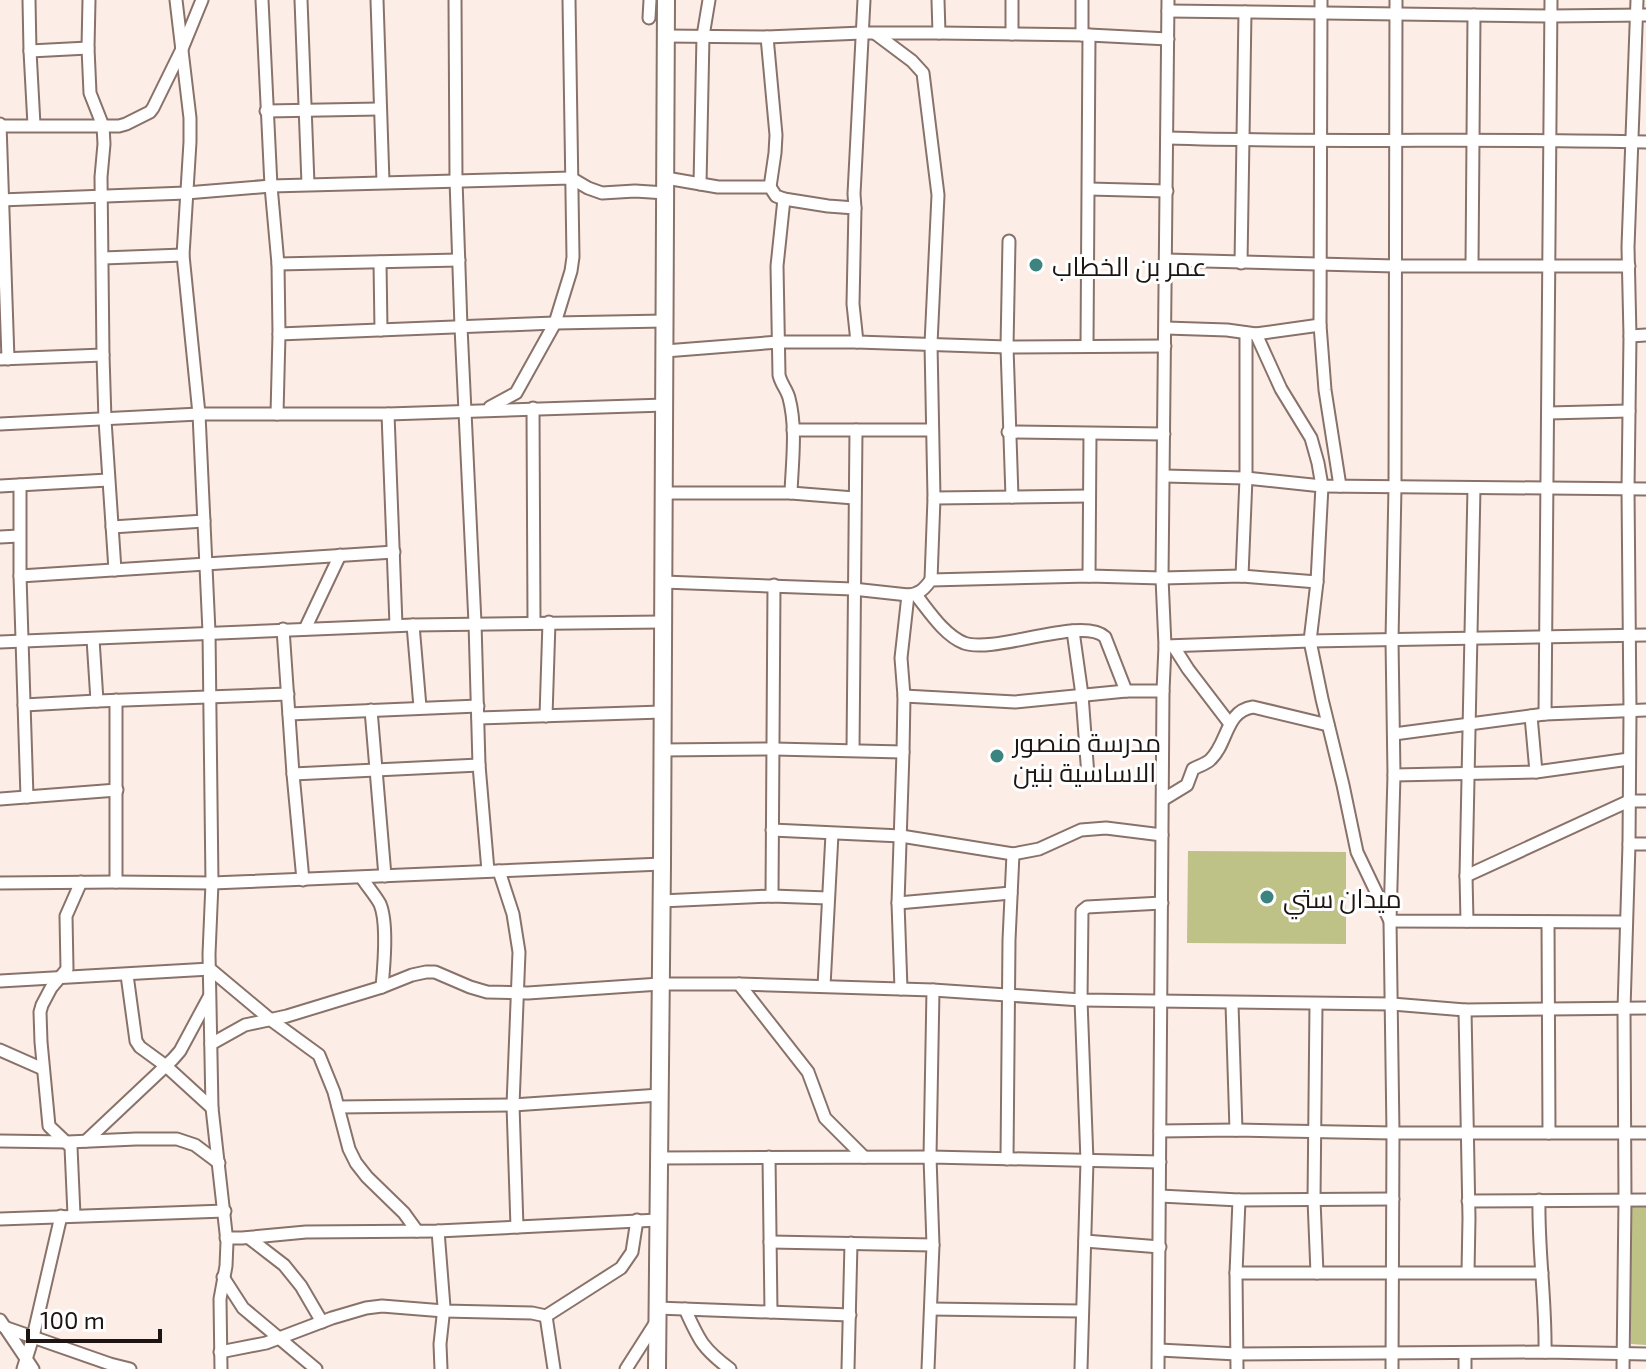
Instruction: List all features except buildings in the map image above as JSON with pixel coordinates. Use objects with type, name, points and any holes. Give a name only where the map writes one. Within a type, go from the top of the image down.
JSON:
[{"type":"highway","points":[[657,1369],[666,0]]},
{"type":"street","points":[[29,0],[34,125]]},
{"type":"street","points":[[89,0],[90,93],[103,126],[105,152],[101,196],[103,355],[115,570]]},
{"type":"street","points":[[176,0],[190,118],[183,255],[199,414],[209,632],[212,1108],[226,1238],[220,1299],[221,1369]]},
{"type":"street","points":[[103,355],[4,359],[0,125],[103,126],[126,124],[150,112],[182,49],[202,0]]},
{"type":"street","points":[[262,0],[266,111],[278,264],[277,414]]},
{"type":"street","points":[[301,0],[308,184]]},
{"type":"street","points":[[377,0],[383,182]]},
{"type":"street","points":[[455,0],[456,180],[479,765],[493,871],[509,899],[519,952],[513,1105],[517,1227]]},
{"type":"street","points":[[485,410],[516,393],[555,323],[571,271],[569,0]]},
{"type":"street","points":[[649,18],[650,0]]},
{"type":"street","points":[[700,184],[703,36],[709,0]]},
{"type":"street","points":[[857,342],[853,304],[854,194],[864,0]]},
{"type":"street","points":[[938,0],[939,33]]},
{"type":"street","points":[[1012,0],[1012,34]]},
{"type":"street","points":[[1082,0],[1086,35],[1089,189],[1087,345]]},
{"type":"street","points":[[1321,0],[1320,325],[1325,390],[1340,486]]},
{"type":"street","points":[[1392,1369],[1390,921],[1394,775],[1396,0]]},
{"type":"street","points":[[1545,714],[1551,0]]},
{"type":"street","points":[[1623,1369],[1624,1009],[1630,711],[1629,266],[1632,142],[1642,15],[1637,0]]},
{"type":"street","points":[[1158,1369],[1163,691],[1169,646],[1162,578],[1168,5],[1245,12],[1642,15]]},
{"type":"street","points":[[1241,263],[1245,12]]},
{"type":"street","points":[[1472,265],[1474,15]]},
{"type":"street","points":[[666,36],[939,33],[1168,39]]},
{"type":"street","points":[[663,582],[853,589],[912,595],[922,591],[931,580],[934,498],[931,344],[938,195],[923,73],[876,34]]},
{"type":"street","points":[[767,37],[776,135],[770,187],[776,196],[784,199],[855,208]]},
{"type":"street","points":[[30,51],[88,48]]},
{"type":"street","points":[[266,111],[379,109]]},
{"type":"street","points":[[1167,138],[1646,142]]},
{"type":"street","points":[[2,200],[186,193],[308,184],[571,178],[602,193],[666,185],[770,187]]},
{"type":"street","points":[[1089,189],[1167,191]]},
{"type":"street","points":[[784,199],[777,266],[780,379],[789,398],[793,430],[791,493]]},
{"type":"street","points":[[1009,241],[1007,347],[1012,497]]},
{"type":"street","points":[[103,258],[183,255]]},
{"type":"street","points":[[278,264],[459,260]]},
{"type":"street","points":[[1166,260],[1395,266],[1629,266]]},
{"type":"street","points":[[380,262],[381,330]]},
{"type":"street","points":[[279,334],[665,321]]},
{"type":"street","points":[[1166,328],[1251,334],[1320,325]]},
{"type":"street","points":[[1242,576],[1251,334]]},
{"type":"street","points":[[1251,334],[1311,438],[1322,486],[1317,582],[1310,641],[1357,852],[1390,921]]},
{"type":"street","points":[[1630,336],[1646,335]]},
{"type":"street","points":[[665,351],[779,342],[1007,347],[1165,346]]},
{"type":"street","points":[[0,424],[199,414],[388,414],[665,405]]},
{"type":"street","points":[[533,408],[534,622]]},
{"type":"street","points":[[1548,413],[1629,411]]},
{"type":"street","points":[[388,414],[396,625]]},
{"type":"street","points":[[793,430],[932,430]]},
{"type":"street","points":[[853,750],[856,430]]},
{"type":"street","points":[[1008,432],[1164,434]]},
{"type":"street","points":[[1089,576],[1090,434]]},
{"type":"street","points":[[1164,476],[1246,478],[1322,486],[1646,489]]},
{"type":"street","points":[[0,486],[108,480]]},
{"type":"street","points":[[20,485],[27,797]]},
{"type":"street","points":[[1467,921],[1474,488]]},
{"type":"street","points":[[664,493],[791,493],[854,498]]},
{"type":"street","points":[[934,498],[1089,496]]},
{"type":"street","points":[[112,527],[204,521]]},
{"type":"street","points":[[0,537],[19,536]]},
{"type":"street","points":[[20,576],[394,552]]},
{"type":"street","points":[[305,629],[340,555]]},
{"type":"street","points":[[931,580],[1242,576],[1317,582]]},
{"type":"street","points":[[772,896],[774,585]]},
{"type":"street","points":[[912,595],[957,639],[967,644],[1073,631],[1098,632],[1105,637],[1126,691]]},
{"type":"street","points":[[901,989],[898,903],[904,696],[902,641],[912,595]]},
{"type":"street","points":[[546,716],[549,622]]},
{"type":"street","points":[[0,642],[396,625],[662,622]]},
{"type":"street","points":[[413,625],[420,707]]},
{"type":"street","points":[[283,629],[303,880]]},
{"type":"street","points":[[1073,631],[1088,776]]},
{"type":"street","points":[[1169,646],[1646,635]]},
{"type":"street","points":[[93,639],[97,701]]},
{"type":"street","points":[[1169,646],[1230,724]]},
{"type":"street","points":[[904,696],[1015,702],[1126,691],[1163,691]]},
{"type":"street","points":[[24,705],[288,694]]},
{"type":"street","points":[[116,700],[116,882]]},
{"type":"street","points":[[289,714],[420,707],[546,716],[662,712]]},
{"type":"street","points":[[1164,799],[1187,785],[1193,769],[1212,758],[1239,711],[1253,707],[1328,725]]},
{"type":"street","points":[[371,710],[385,876]]},
{"type":"street","points":[[1394,734],[1545,714],[1646,710]]},
{"type":"street","points":[[1531,716],[1536,772]]},
{"type":"street","points":[[661,750],[903,752]]},
{"type":"street","points":[[1394,775],[1536,772],[1629,759]]},
{"type":"street","points":[[293,774],[479,765]]},
{"type":"street","points":[[0,799],[117,790]]},
{"type":"street","points":[[1466,876],[1629,801],[1646,801]]},
{"type":"street","points":[[772,830],[901,836],[1013,854],[1039,849],[1081,830],[1106,828],[1162,835]]},
{"type":"street","points":[[824,986],[832,834]]},
{"type":"street","points":[[1629,844],[1646,844]]},
{"type":"street","points":[[1007,1159],[1013,854]]},
{"type":"street","points":[[0,883],[212,883],[662,864]]},
{"type":"street","points":[[362,878],[382,912],[382,987]]},
{"type":"street","points":[[74,1215],[72,1152],[68,1142],[49,1126],[40,1012],[51,988],[68,964],[66,916],[81,882]]},
{"type":"street","points":[[898,903],[1011,893]]},
{"type":"street","points":[[661,901],[772,896],[828,898]]},
{"type":"street","points":[[1081,1369],[1087,1161],[1081,1000],[1083,909],[1162,903]]},
{"type":"street","points":[[1390,921],[1625,922]]},
{"type":"street","points":[[1548,922],[1549,1133]]},
{"type":"street","points":[[0,981],[210,969],[319,1055],[331,1082],[349,1149],[356,1163],[417,1231]]},
{"type":"street","points":[[211,1044],[245,1025],[382,987],[412,975],[435,972],[487,992],[660,984],[739,984],[1232,1004],[1392,1004],[1465,1010],[1646,1008]]},
{"type":"street","points":[[127,975],[136,1041],[212,1108]]},
{"type":"street","points":[[739,984],[808,1072],[825,1118],[864,1157]]},
{"type":"street","points":[[928,1369],[933,1245],[930,1157],[933,990]]},
{"type":"street","points":[[86,1141],[180,1051],[210,995]]},
{"type":"street","points":[[1232,1004],[1236,1130]]},
{"type":"street","points":[[1316,1004],[1314,1200],[1317,1273]]},
{"type":"street","points":[[1465,1010],[1468,1272]]},
{"type":"street","points":[[0,1050],[43,1069]]},
{"type":"street","points":[[338,1107],[513,1105],[660,1095]]},
{"type":"street","points":[[1160,1131],[1646,1133]]},
{"type":"street","points":[[0,1141],[177,1139],[195,1145],[219,1163]]},
{"type":"street","points":[[769,1157],[771,1312]]},
{"type":"street","points":[[660,1158],[930,1157],[1160,1162]]},
{"type":"street","points":[[1160,1196],[1239,1200],[1393,1199]]},
{"type":"street","points":[[1237,1369],[1239,1200]]},
{"type":"street","points":[[1539,1200],[1545,1352]]},
{"type":"street","points":[[1468,1201],[1646,1200]]},
{"type":"street","points":[[0,1219],[225,1211]]},
{"type":"street","points":[[24,1363],[61,1216]]},
{"type":"street","points":[[220,1352],[257,1345],[373,1307],[546,1316],[621,1268],[632,1252],[637,1220]]},
{"type":"street","points":[[226,1238],[306,1232],[438,1231],[658,1220]]},
{"type":"street","points":[[438,1231],[444,1311],[441,1369]]},
{"type":"street","points":[[249,1238],[284,1265],[301,1286],[322,1322]]},
{"type":"street","points":[[1085,1241],[1160,1247]]},
{"type":"street","points":[[770,1242],[933,1245]]},
{"type":"street","points":[[848,1369],[851,1243]]},
{"type":"street","points":[[1236,1273],[1542,1273]]},
{"type":"street","points":[[223,1277],[241,1305],[316,1369]]},
{"type":"street","points":[[685,1309],[703,1345],[730,1369]]},
{"type":"street","points":[[626,1369],[657,1314],[685,1309],[850,1315]]},
{"type":"street","points":[[931,1309],[1082,1311]]},
{"type":"street","points":[[546,1316],[554,1369]]},
{"type":"street","points":[[2,1324],[110,1367],[130,1369]]},
{"type":"street","points":[[2,1324],[24,1363],[33,1369]]},
{"type":"street","points":[[1159,1350],[1237,1354],[1646,1354]]},
{"type":"street","points":[[1465,1353],[1465,1369]]},
{"type":"street","points":[[1281,1354],[1281,1369]]},
{"type":"green space","name":"ميدان ستي","points":[[1188,851],[1346,852],[1346,944],[1187,943]]},
{"type":"green space","points":[[1631,1207],[1646,1207],[1646,1345],[1631,1344]]},
{"type":"place","name":"عمر بن الخطاب","points":[[1036,265]]},
{"type":"place","name":"مدرسة منصور الاساسية بنين","points":[[997,756]]},
{"type":"place","name":"ميدان ستي","points":[[1267,897]]}]
